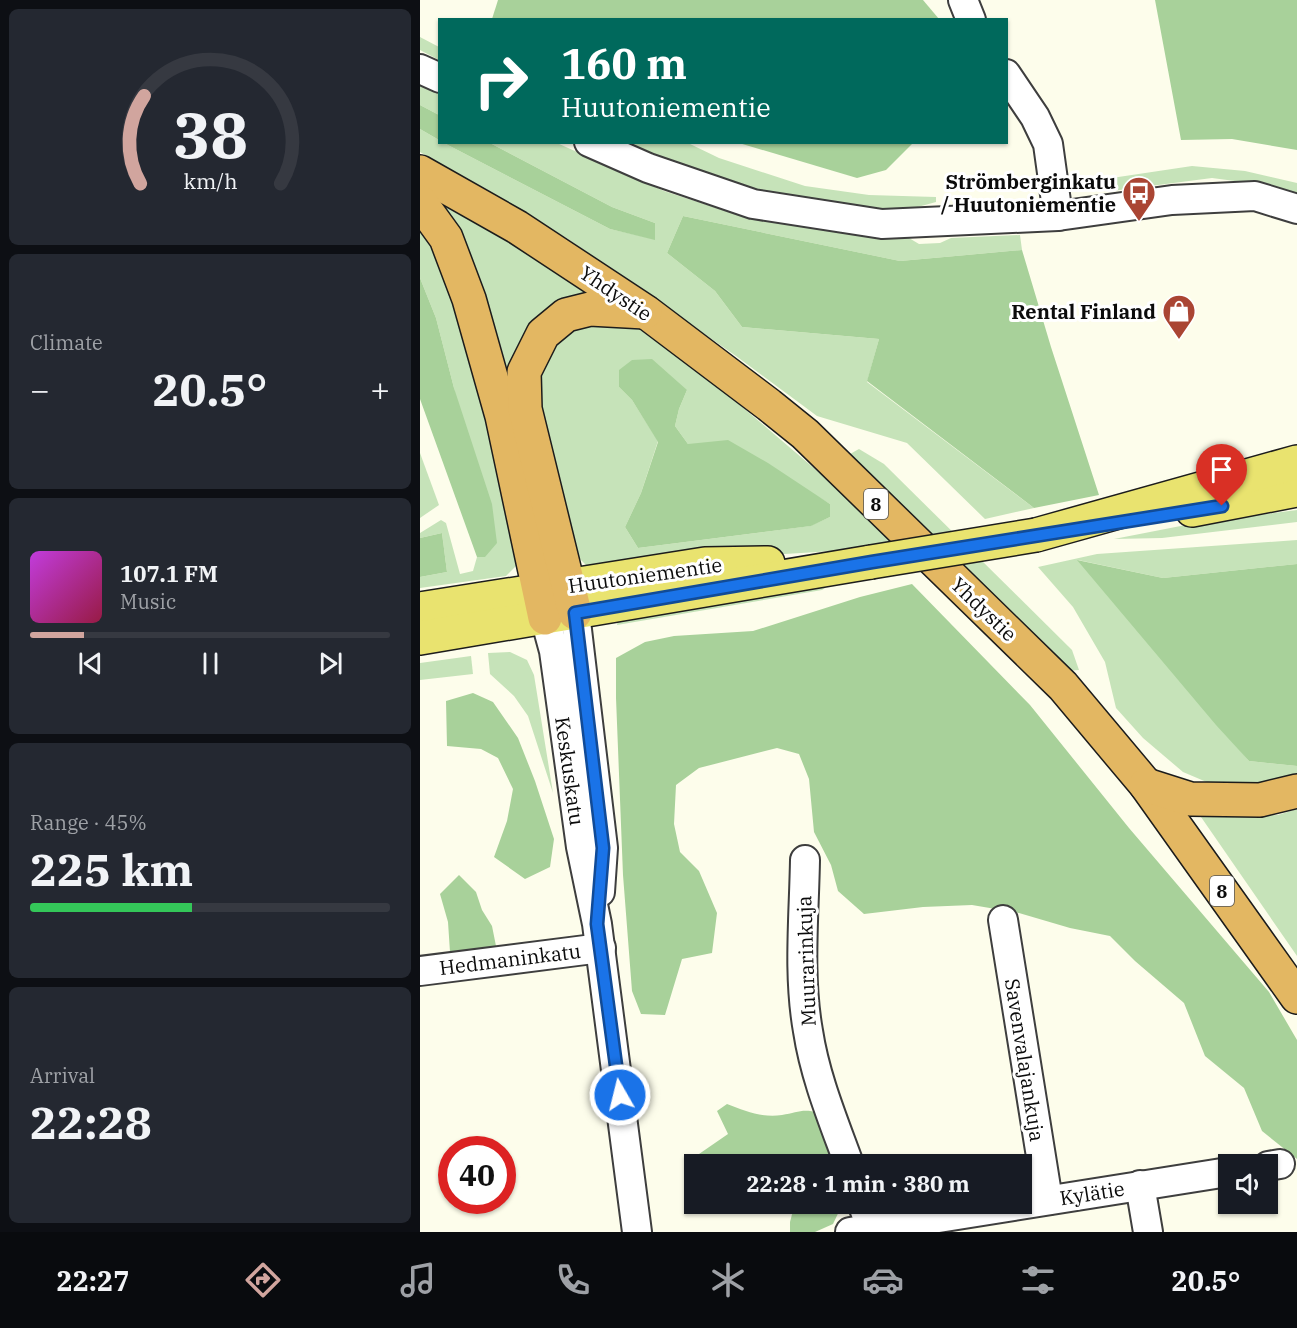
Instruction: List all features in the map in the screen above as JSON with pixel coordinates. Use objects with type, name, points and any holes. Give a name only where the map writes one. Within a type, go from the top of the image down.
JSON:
[{"type":"highway","name":"Yhdystie","points":[[420,172],[517,227],[646,312],[804,434],[1063,686],[1146,785],[1297,997]]},
{"type":"highway","points":[[420,202],[446,238],[469,298],[557,602]]},
{"type":"highway","points":[[557,602],[525,409],[524,372],[543,334],[566,315],[590,309],[646,312]]},
{"type":"highway","points":[[1146,785],[1190,799],[1260,800],[1297,791]]},
{"type":"main road","name":"Huutoniementie","points":[[1036,535],[1297,462]]},
{"type":"main road","name":"Huutoniementie","points":[[420,639],[705,564],[872,562],[1222,506],[1297,490]]},
{"type":"main road","name":"Huutoniementie","points":[[420,609],[557,602]]},
{"type":"street","points":[[963,0],[970,18]]},
{"type":"street","points":[[420,69],[438,77]]},
{"type":"street","points":[[1008,77],[1035,117],[1048,144],[1058,216]]},
{"type":"street","points":[[593,144],[648,168],[753,204],[870,223],[1058,216],[1172,200],[1255,196],[1297,209]]},
{"type":"street","name":"Keskuskatu","points":[[557,602],[554,651],[581,847],[599,936],[637,1232]]},
{"type":"street","name":"Muurarinkuja","points":[[805,860],[802,954],[807,1029],[814,1061],[846,1154]]},
{"type":"street","name":"Savenvalajankuja","points":[[1003,920],[1048,1200]]},
{"type":"street","name":"Hedmaninkatu","points":[[420,970],[599,936]]},
{"type":"street","name":"Kylätie","points":[[864,1224],[1048,1200],[1218,1173]]},
{"type":"street","points":[[1140,1185],[1148,1232]]},
{"type":"green space","points":[[498,0],[923,0],[938,18],[492,18]]},
{"type":"green space","points":[[1155,0],[1297,0],[1297,150],[1232,139],[1181,140]]},
{"type":"green space","points":[[420,37],[438,46],[438,59],[420,50]]},
{"type":"green space","points":[[420,78],[438,87],[438,114],[420,105]]},
{"type":"green space","points":[[420,105],[438,114],[438,139],[420,129]]},
{"type":"green space","points":[[420,129],[438,139],[438,144],[446,144],[610,229],[654,239],[655,223],[612,207],[492,144],[559,144],[664,191],[738,215],[832,231],[909,238],[919,244],[940,243],[951,238],[1020,235],[1022,250],[900,261],[683,216],[667,253],[715,291],[742,327],[879,339],[867,382],[1034,508],[985,519],[907,443],[817,416],[736,356],[568,239],[420,152]]},
{"type":"green space","points":[[446,144],[492,144],[612,207],[655,223],[655,240],[610,229]]},
{"type":"green space","points":[[625,144],[690,144],[719,158],[805,186],[869,195],[936,197],[936,202],[903,211],[824,205],[764,193],[696,173]]},
{"type":"green space","points":[[742,144],[912,144],[886,170],[857,178]]},
{"type":"green space","points":[[1192,166],[1245,171],[1297,183],[1297,194],[1265,185],[1212,178],[1112,191],[1105,179]]},
{"type":"green space","points":[[434,196],[595,296],[529,335],[549,536]]},
{"type":"green space","points":[[683,216],[900,261],[1022,250],[1099,495],[1034,508],[867,381],[879,339],[742,327],[715,291],[667,253]]},
{"type":"green space","points":[[420,221],[440,254],[477,369],[511,529],[516,566],[506,576],[420,588],[420,577],[447,572],[442,533],[420,538],[420,533],[441,520],[446,523],[460,574],[473,571],[477,557],[485,557],[454,388],[436,318],[420,278]]},
{"type":"green space","points":[[420,278],[436,318],[454,388],[492,504],[497,543],[485,557],[477,557],[420,399]]},
{"type":"green space","points":[[620,319],[644,331],[720,388],[898,540],[849,550],[718,555],[589,568],[571,550],[534,388],[542,358],[575,325]],"holes":[[[619,387],[687,390],[675,426],[688,444],[805,489],[830,504],[830,517],[810,526],[638,548],[625,527],[641,493],[658,441],[632,400]]]},
{"type":"green space","points":[[652,359],[687,390],[675,426],[688,444],[728,440],[830,504],[830,517],[811,526],[638,548],[625,527],[641,493],[658,442],[632,400],[619,387],[619,370],[632,360]]},
{"type":"green space","points":[[859,449],[884,464],[1072,650],[1079,670],[1067,671],[850,454]]},
{"type":"green space","points":[[420,453],[439,505],[420,518]]},
{"type":"green space","points":[[1297,510],[1297,522],[1162,538],[1114,539],[1196,523]]},
{"type":"green space","points":[[442,533],[447,572],[420,577],[420,538]]},
{"type":"green space","points":[[1297,540],[1297,564],[1163,578],[1078,560],[1249,761],[1297,766],[1297,780],[1248,788],[1216,786],[1183,772],[1143,738],[1116,708],[1105,662],[1073,607],[1038,567],[1097,554]]},
{"type":"green space","points":[[1077,560],[1163,578],[1297,564],[1297,766],[1249,761]]},
{"type":"green space","points":[[840,578],[822,590],[617,625],[618,619]]},
{"type":"green space","points":[[912,584],[1030,705],[1129,828],[1269,992],[1297,1040],[1297,1159],[1262,1131],[1244,1088],[1205,1056],[1184,1003],[1110,936],[1070,928],[1019,913],[972,905],[923,907],[864,914],[838,891],[831,865],[814,832],[809,779],[799,754],[777,748],[699,768],[676,785],[674,824],[680,852],[699,871],[717,913],[712,953],[682,959],[665,1015],[641,1014],[632,991],[623,875],[616,658],[645,642],[674,636],[753,631],[860,597]]},
{"type":"green space","points":[[510,652],[527,660],[534,675],[553,793],[528,716],[514,696],[490,674],[488,653]]},
{"type":"green space","points":[[471,656],[473,674],[420,680],[420,663]]},
{"type":"green space","points":[[473,693],[493,702],[518,738],[554,839],[550,867],[525,879],[494,857],[507,821],[513,789],[498,758],[481,749],[447,746],[446,701]]},
{"type":"green space","points":[[1297,809],[1297,956],[1201,817],[1278,815]]},
{"type":"green space","points":[[459,875],[476,892],[482,910],[492,926],[496,946],[450,952],[448,922],[440,894]]},
{"type":"green space","points":[[727,1104],[768,1116],[804,1111],[818,1113],[832,1154],[699,1154],[728,1134],[717,1111]]},
{"type":"green space","points":[[792,1214],[838,1214],[833,1224],[815,1232],[790,1232]]},
{"type":"place","name":"Strömberginkatu / Huutoniementie","points":[[1139,222]]},
{"type":"place","name":"Rental Finland","points":[[1179,340]]},
{"type":"route","points":[[620,1095],[597,924],[603,848],[575,613],[872,562],[1222,506]]}]
